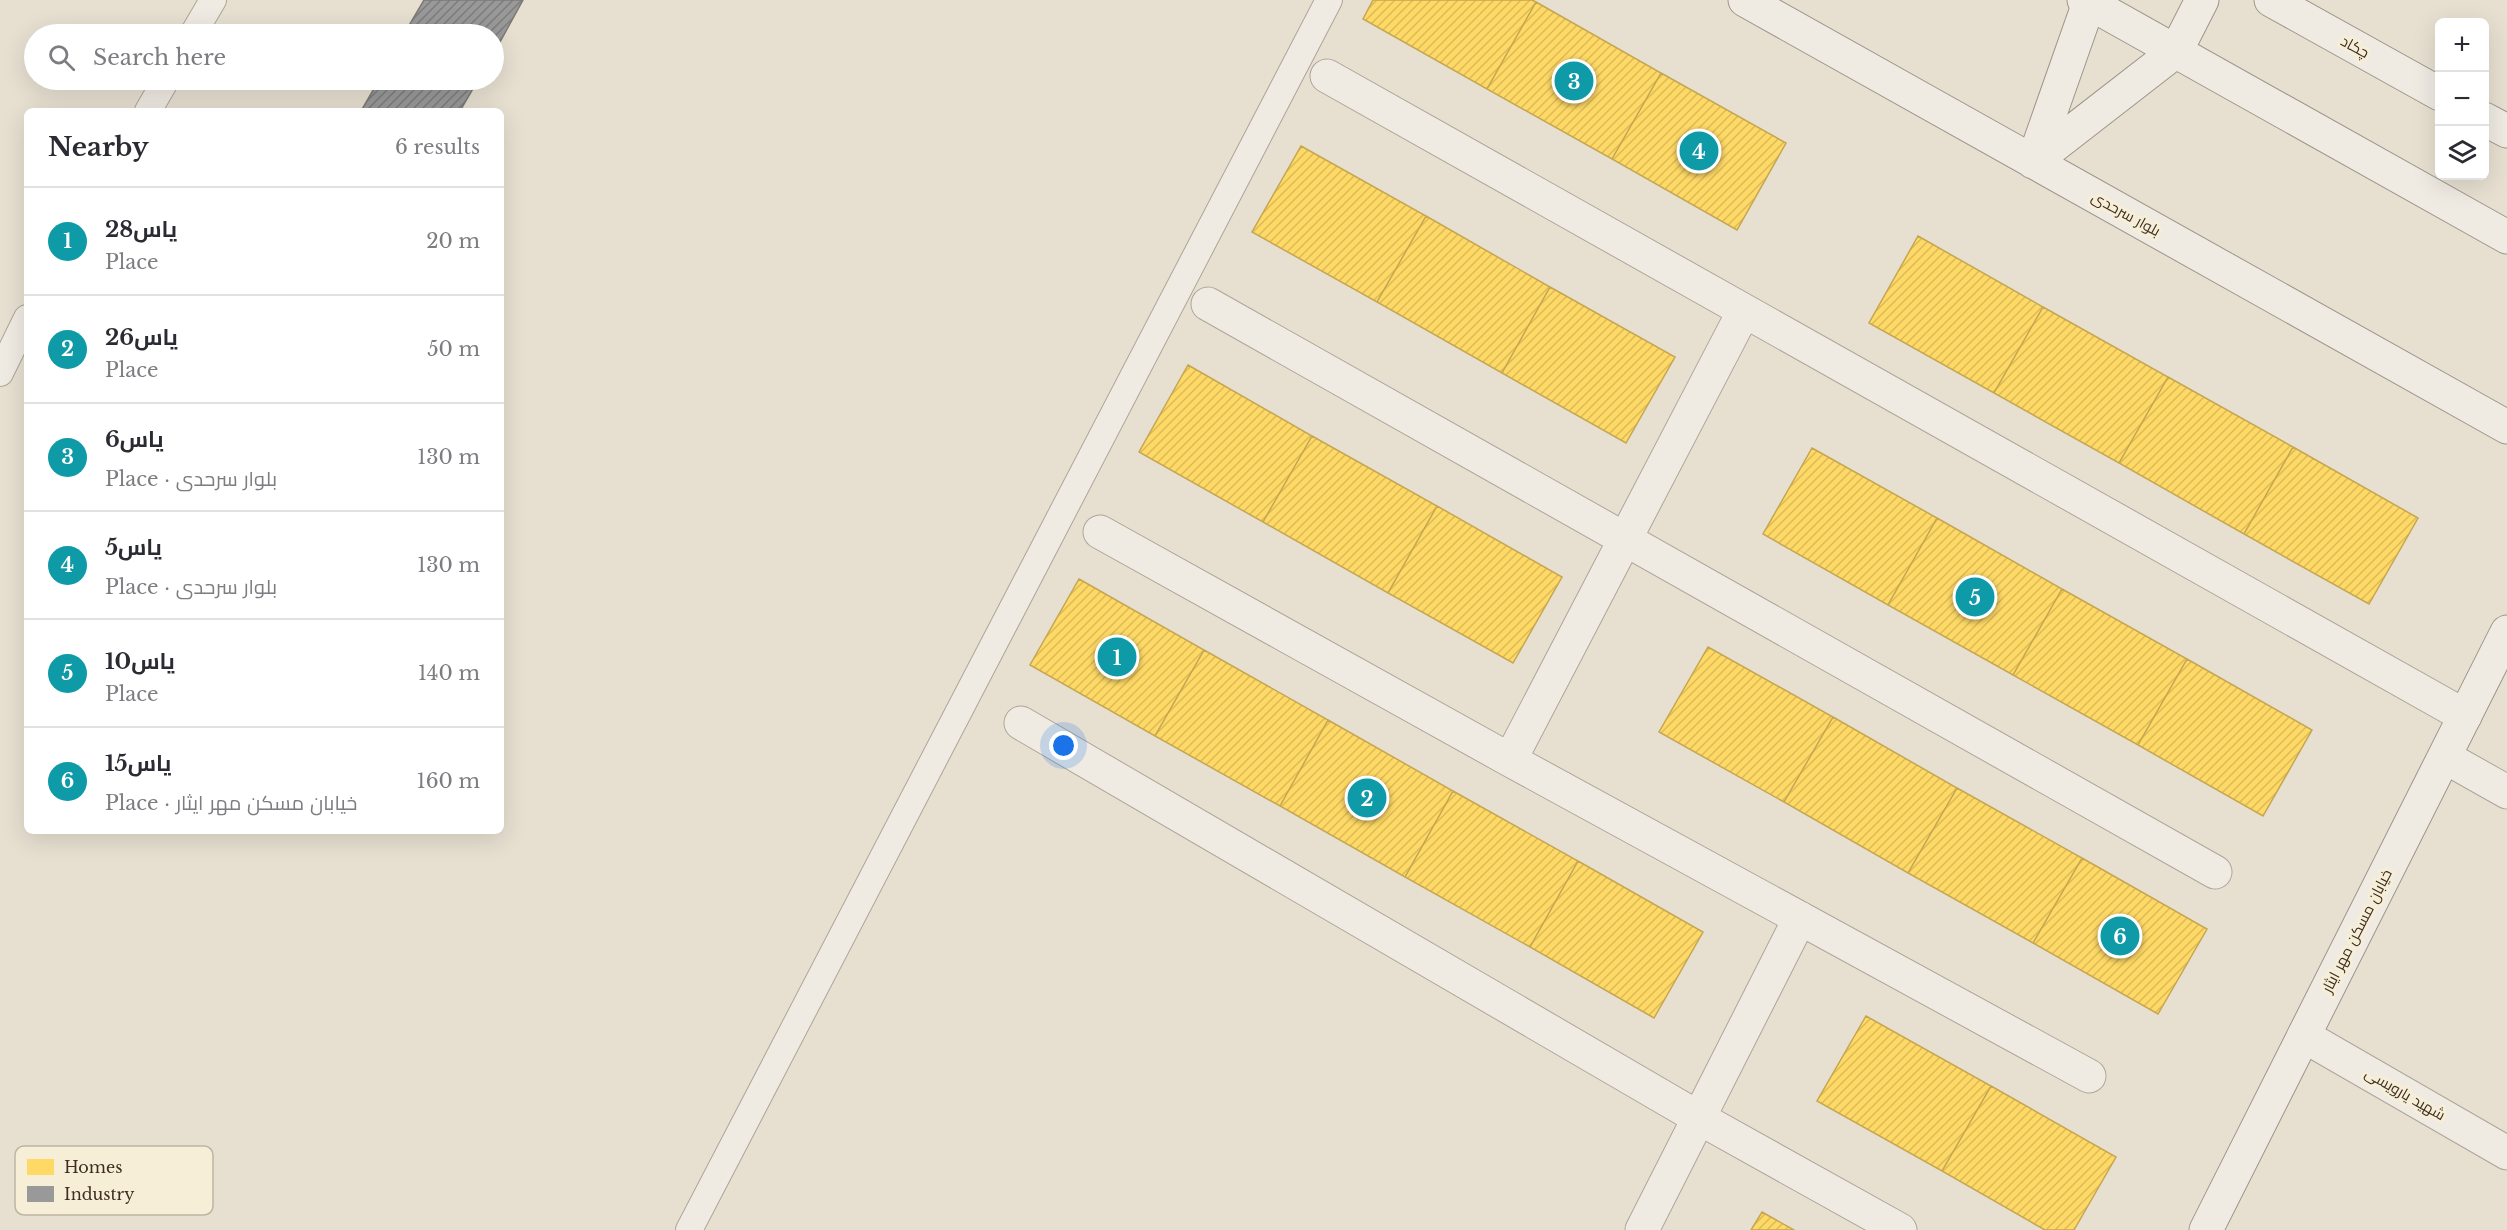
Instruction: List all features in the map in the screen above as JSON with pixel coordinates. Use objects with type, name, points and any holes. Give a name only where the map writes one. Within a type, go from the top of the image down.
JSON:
[{"type":"street","name":"بلوار سرحدی","points":[[1744,0],[2507,427]]},
{"type":"street","points":[[2033,162],[2176,51],[2202,0]]},
{"type":"street","name":"چکاد","points":[[2271,0],[2435,92]]},
{"type":"street","points":[[2033,162],[2087,1],[2507,237]]},
{"type":"street","points":[[1327,76],[2465,716]]},
{"type":"street","points":[[2489,122],[2507,131]]},
{"type":"street","points":[[1208,304],[1624,541],[2215,872]]},
{"type":"street","points":[[1510,760],[1744,311]]},
{"type":"street","points":[[1100,532],[1510,760],[2089,1076]]},
{"type":"street","name":"خیابان مسکن مهر ایثار","points":[[2206,1230],[2507,632]]},
{"type":"street","points":[[1021,723],[1699,1118],[1900,1230]]},
{"type":"street","points":[[2445,757],[2507,792]]},
{"type":"street","points":[[1642,1230],[1800,918]]},
{"type":"street","name":"شهید یارویسی","points":[[2304,1036],[2507,1153]]},
{"type":"lane","points":[[199,24],[213,0]]},
{"type":"lane","points":[[689,1230],[1329,0]]},
{"type":"lane","points":[[150,108],[160,90]]},
{"type":"lane","points":[[0,373],[24,324]]},
{"type":"building: Homes","points":[[1373,0],[1532,0],[1536,2],[1487,89],[1363,19]]},
{"type":"building: Homes","points":[[1536,2],[1661,73],[1612,159],[1487,89]]},
{"type":"building: Homes","points":[[1661,73],[1786,143],[1737,230],[1612,159]]},
{"type":"building: Homes","points":[[1301,146],[1426,216],[1377,302],[1252,232]]},
{"type":"building: Homes","points":[[1426,216],[1550,287],[1502,373],[1377,302]]},
{"type":"building: Homes","points":[[1918,236],[2043,307],[1994,393],[1869,323]]},
{"type":"building: Homes","points":[[1550,287],[1675,357],[1626,443],[1502,373]]},
{"type":"building: Homes","points":[[2043,307],[2168,377],[2119,463],[1994,393]]},
{"type":"building: Homes","points":[[1188,365],[1312,436],[1263,522],[1139,452]]},
{"type":"building: Homes","points":[[2168,377],[2293,447],[2244,534],[2119,463]]},
{"type":"building: Homes","points":[[1312,436],[1437,506],[1388,593],[1263,522]]},
{"type":"building: Homes","points":[[2293,447],[2418,518],[2369,604],[2244,534]]},
{"type":"building: Homes","points":[[1812,448],[1937,518],[1888,605],[1763,534]]},
{"type":"building: Homes","points":[[1437,506],[1562,577],[1513,663],[1388,593]]},
{"type":"building: Homes","points":[[1937,518],[2062,589],[2013,675],[1888,605]]},
{"type":"building: Homes","points":[[1079,579],[1204,650],[1155,736],[1030,665]]},
{"type":"building: Homes","points":[[2062,589],[2187,659],[2138,745],[2013,675]]},
{"type":"building: Homes","points":[[1708,647],[1833,717],[1784,802],[1659,732]]},
{"type":"building: Homes","points":[[1204,650],[1328,720],[1280,806],[1155,736]]},
{"type":"building: Homes","points":[[2187,659],[2312,730],[2263,816],[2138,745]]},
{"type":"building: Homes","points":[[1833,717],[1957,788],[1908,873],[1784,802]]},
{"type":"building: Homes","points":[[1328,720],[1453,791],[1405,877],[1280,806]]},
{"type":"building: Homes","points":[[1957,788],[2082,858],[2033,943],[1908,873]]},
{"type":"building: Homes","points":[[1453,791],[1578,861],[1530,947],[1405,877]]},
{"type":"building: Homes","points":[[2082,858],[2207,929],[2158,1014],[2033,943]]},
{"type":"building: Homes","points":[[1578,861],[1703,932],[1654,1018],[1530,947]]},
{"type":"building: Homes","points":[[1866,1016],[1991,1086],[1942,1171],[1817,1101]]},
{"type":"building: Homes","points":[[1991,1086],[2116,1157],[2074,1230],[2045,1230],[1942,1171]]},
{"type":"building: Homes","points":[[1762,1212],[1794,1230],[1751,1230]]},
{"type":"building: Industry","points":[[424,0],[523,0],[504,35],[504,24],[410,24]]},
{"type":"building: Industry","points":[[373,90],[472,90],[462,108],[363,108]]},
{"type":"place","name":"یاس6","points":[[1574,81]]},
{"type":"place","name":"یاس5","points":[[1699,151]]},
{"type":"place","name":"یاس10","points":[[1975,597]]},
{"type":"place","name":"یاس28","points":[[1117,657]]},
{"type":"place","name":"یاس26","points":[[1367,798]]},
{"type":"place","name":"یاس15","points":[[2120,936]]}]
